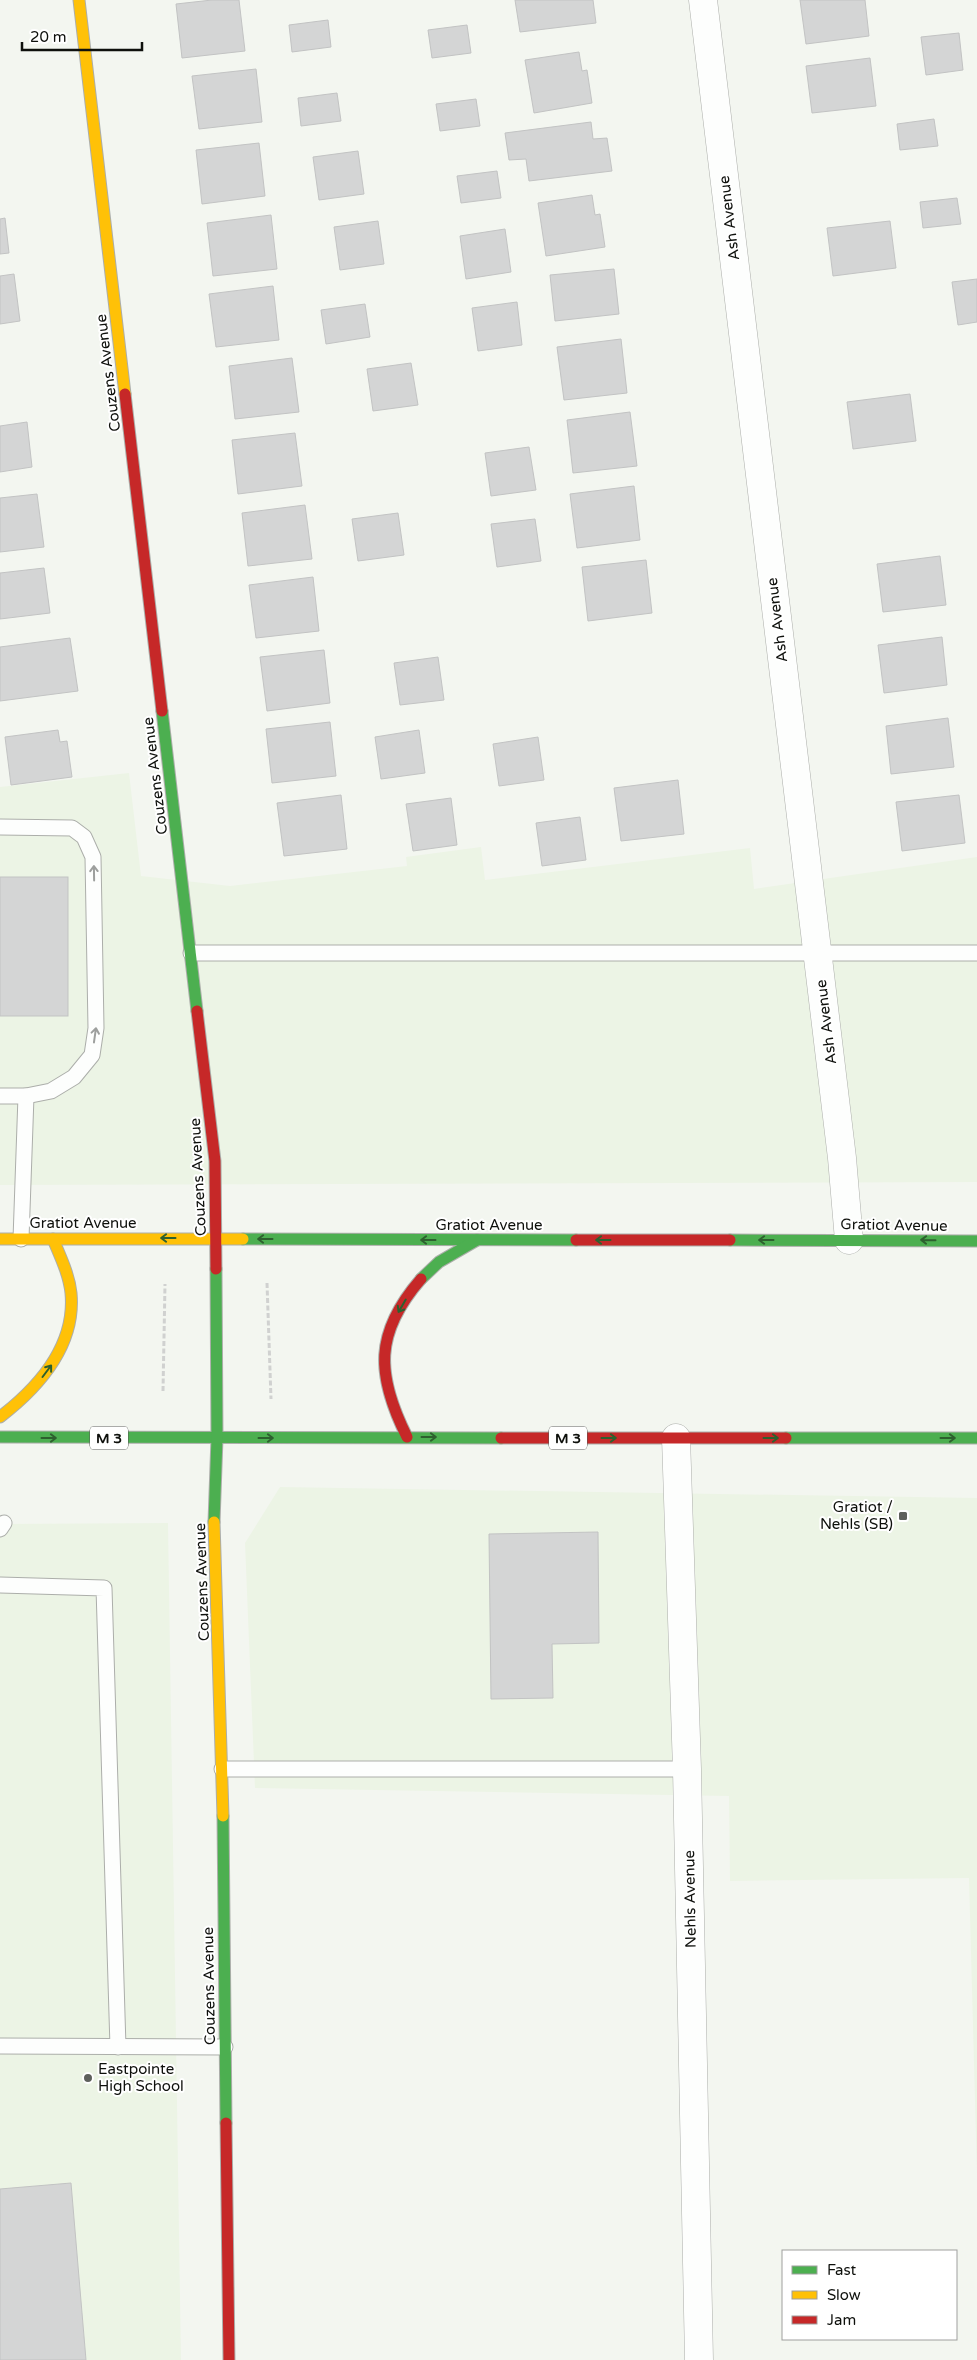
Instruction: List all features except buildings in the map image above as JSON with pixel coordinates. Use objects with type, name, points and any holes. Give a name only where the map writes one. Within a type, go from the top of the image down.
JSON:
[{"type":"main road","name":"Couzens Avenue","points":[[79,0],[215,1162],[217,1438],[214,1523],[222,1769],[229,2360]]},
{"type":"main road","name":"Gratiot Avenue","points":[[0,1239],[977,1241]]},
{"type":"main road","points":[[0,1416],[32,1391],[52,1366],[70,1319],[71,1294],[54,1239]]},
{"type":"main road","points":[[407,1437],[392,1406],[385,1379],[386,1347],[395,1317],[410,1292],[435,1266],[476,1240]]},
{"type":"main road","name":"M 3","points":[[0,1437],[977,1438]]},
{"type":"street","name":"Ash Avenue","points":[[703,0],[842,1158],[849,1240]]},
{"type":"street","name":"Nehls Avenue","points":[[676,1438],[687,1769],[698,2360]]},
{"type":"lane","points":[[0,827],[72,828],[84,837],[93,857],[96,1028],[92,1056],[74,1077],[51,1091],[26,1096],[0,1096]]},
{"type":"lane","points":[[191,953],[977,953]]},
{"type":"lane","points":[[21,1239],[26,1096]]},
{"type":"lane","points":[[0,1585],[104,1588],[118,2047]]},
{"type":"lane","points":[[222,1769],[687,1769]]},
{"type":"lane","points":[[0,2046],[225,2047]]},
{"type":"path","points":[[267,1283],[271,1399]]},
{"type":"path","points":[[163,1391],[166,1284]]},
{"type":"shaded area","points":[[129,773],[141,876],[230,886],[407,866],[406,857],[481,847],[485,880],[750,848],[754,889],[977,857],[977,1182],[0,1185],[0,787]]},
{"type":"shaded area","points":[[280,1487],[977,1498],[977,2174],[969,1878],[730,1881],[729,1796],[255,1788],[245,1543]]},
{"type":"shaded area","name":"Eastpointe High School","points":[[168,1523],[181,2360],[0,2360],[0,1524]]},
{"type":"traffic: fast","points":[[162,711],[197,1011]]},
{"type":"traffic: fast","points":[[243,1239],[576,1240]]},
{"type":"traffic: fast","points":[[421,1279],[439,1262],[477,1240]]},
{"type":"traffic: fast","points":[[730,1240],[977,1241]]},
{"type":"traffic: fast","points":[[214,1522],[217,1438],[216,1269]]},
{"type":"traffic: fast","points":[[0,1437],[501,1438]]},
{"type":"traffic: fast","points":[[786,1438],[977,1438]]},
{"type":"traffic: fast","points":[[223,1816],[226,2123]]},
{"type":"traffic: slow","points":[[79,0],[125,394]]},
{"type":"traffic: slow","points":[[0,1239],[243,1239]]},
{"type":"traffic: slow","points":[[0,1417],[41,1379],[52,1364],[68,1331],[71,1312],[70,1286],[64,1265],[53,1239]]},
{"type":"traffic: slow","points":[[214,1522],[223,1816]]},
{"type":"traffic: jam","points":[[125,394],[162,711]]},
{"type":"traffic: jam","points":[[197,1011],[215,1161],[216,1269]]},
{"type":"traffic: jam","points":[[576,1240],[730,1240]]},
{"type":"traffic: jam","points":[[407,1437],[390,1394],[385,1374],[385,1355],[388,1336],[395,1318],[421,1279]]},
{"type":"traffic: jam","points":[[501,1438],[786,1438]]},
{"type":"traffic: jam","points":[[226,2123],[229,2360]]},
{"type":"place","name":"Gratiot / Nehls (SB)","points":[[903,1516]]},
{"type":"place","name":"Eastpointe High School","points":[[88,2078]]}]
